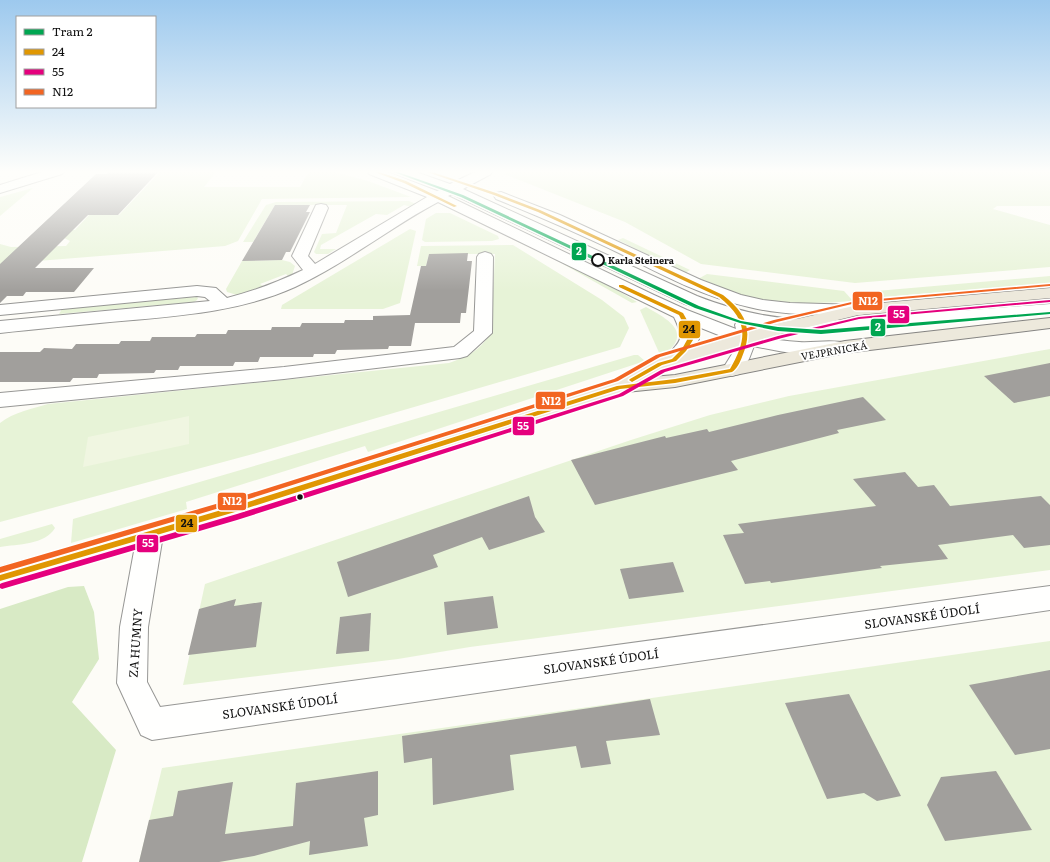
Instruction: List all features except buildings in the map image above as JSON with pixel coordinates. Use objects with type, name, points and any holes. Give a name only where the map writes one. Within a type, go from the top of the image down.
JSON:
[{"type":"main road","name":"VEJPRNICKÁ","points":[[619,387],[660,364],[791,326],[858,310],[1050,293]]},
{"type":"main road","name":"VEJPRNICKÁ","points":[[0,578],[150,535],[619,387],[675,381],[845,347],[1050,323]]},
{"type":"street","points":[[313,272],[300,256],[319,211]]},
{"type":"street","points":[[0,327],[190,309],[224,304],[259,295],[288,284],[313,272],[413,211]]},
{"type":"street","points":[[467,211],[681,314],[746,339],[778,346],[800,348],[845,347]]},
{"type":"street","points":[[510,211],[691,300],[741,318],[791,326]]},
{"type":"street","points":[[540,211],[639,256],[695,284],[722,295],[750,303],[782,308],[858,310]]},
{"type":"street","points":[[0,400],[277,374],[460,352],[483,333],[485,257]]},
{"type":"street","points":[[0,310],[197,292],[210,292],[224,304]]},
{"type":"street","points":[[722,295],[733,305],[745,327],[746,339],[744,350],[740,360],[732,370]]},
{"type":"street","points":[[30,324],[41,306]]},
{"type":"street","name":"VEJPRNICKÁ","points":[[791,326],[861,326],[1050,309]]},
{"type":"street","points":[[674,360],[684,350],[690,340],[689,329],[681,314]]},
{"type":"street","name":"ZA HUMNY","points":[[150,535],[134,628],[132,683],[152,724]]},
{"type":"street","name":"SLOVANSKÉ ÚDOLÍ","points":[[152,724],[1050,598]]},
{"type":"green space","points":[[0,211],[6,211],[0,216]]},
{"type":"green space","points":[[123,211],[255,211],[238,241],[225,246],[0,264],[0,244],[11,247],[66,246],[70,241],[62,237],[65,230],[75,230],[89,215],[119,215]]},
{"type":"green space","points":[[262,211],[271,211],[253,242],[243,242]]},
{"type":"green space","points":[[345,211],[393,211],[387,215],[376,214],[321,245],[320,249],[336,249],[328,254],[316,254],[314,252],[322,234],[336,233]]},
{"type":"green space","points":[[598,211],[1001,211],[1050,225],[1050,267],[855,283],[701,264],[625,222]]},
{"type":"green space","points":[[436,213],[450,213],[498,236],[499,239],[492,241],[425,242],[422,240],[426,219]]},
{"type":"green space","points":[[410,229],[416,231],[400,303],[383,309],[281,309],[282,305]]},
{"type":"green space","points":[[623,238],[690,270],[685,273],[618,240]]},
{"type":"green space","points":[[513,245],[602,300],[624,317],[629,328],[620,347],[253,454],[0,522],[0,423],[5,419],[23,411],[48,404],[449,363],[472,353],[485,341],[489,335],[495,254],[429,254],[426,266],[417,266],[421,246]]},
{"type":"green space","points":[[282,260],[290,262],[295,266],[292,275],[288,276],[286,274],[260,284],[263,286],[237,295],[227,292],[226,289],[242,261]]},
{"type":"green space","points":[[568,261],[637,302],[632,303],[563,264]]},
{"type":"green space","points":[[707,274],[844,291],[853,301],[794,303],[764,300],[735,293],[698,279]]},
{"type":"green space","points":[[1050,276],[1050,283],[871,298],[865,292]]},
{"type":"green space","points":[[198,298],[194,302],[59,314],[62,309]]},
{"type":"green space","points":[[646,307],[670,322],[675,328],[677,334],[676,341],[671,349],[661,357],[640,310]]},
{"type":"green space","points":[[1050,349],[1050,570],[470,647],[398,659],[183,685],[205,584],[631,440],[710,415],[789,396]]},
{"type":"green space","points":[[638,355],[645,361],[368,452],[365,446],[186,502],[187,509],[71,543],[73,519]]},
{"type":"green space","points":[[189,416],[189,444],[83,467],[88,437]]},
{"type":"green space","points":[[52,524],[55,528],[51,534],[45,538],[30,543],[0,547],[0,539]]},
{"type":"green space","points":[[84,586],[94,612],[99,659],[72,702],[116,750],[82,862],[0,862],[0,609],[68,587]]},
{"type":"green space","points":[[1050,641],[1050,862],[139,862],[162,768]]},
{"type":"tram line","name":"2","points":[[494,211],[697,307],[740,322],[778,329],[821,332],[1050,313]]},
{"type":"transit line","name":"24","points":[[0,578],[235,509],[619,387],[675,381],[732,370],[743,349],[745,330],[743,321],[731,304],[721,296],[539,211]]},
{"type":"transit line","name":"N12","points":[[0,570],[233,501],[616,380],[658,356],[776,321],[856,302],[1049,285]]},
{"type":"transit line","name":"24","points":[[621,286],[681,314],[689,329],[690,340],[684,350],[674,360],[660,364],[632,380]]},
{"type":"transit line","name":"55","points":[[2,586],[237,517],[621,395],[663,371],[780,337],[859,318],[1050,301]]},
{"type":"place","name":"Karla Steinera","points":[[598,260]]}]
